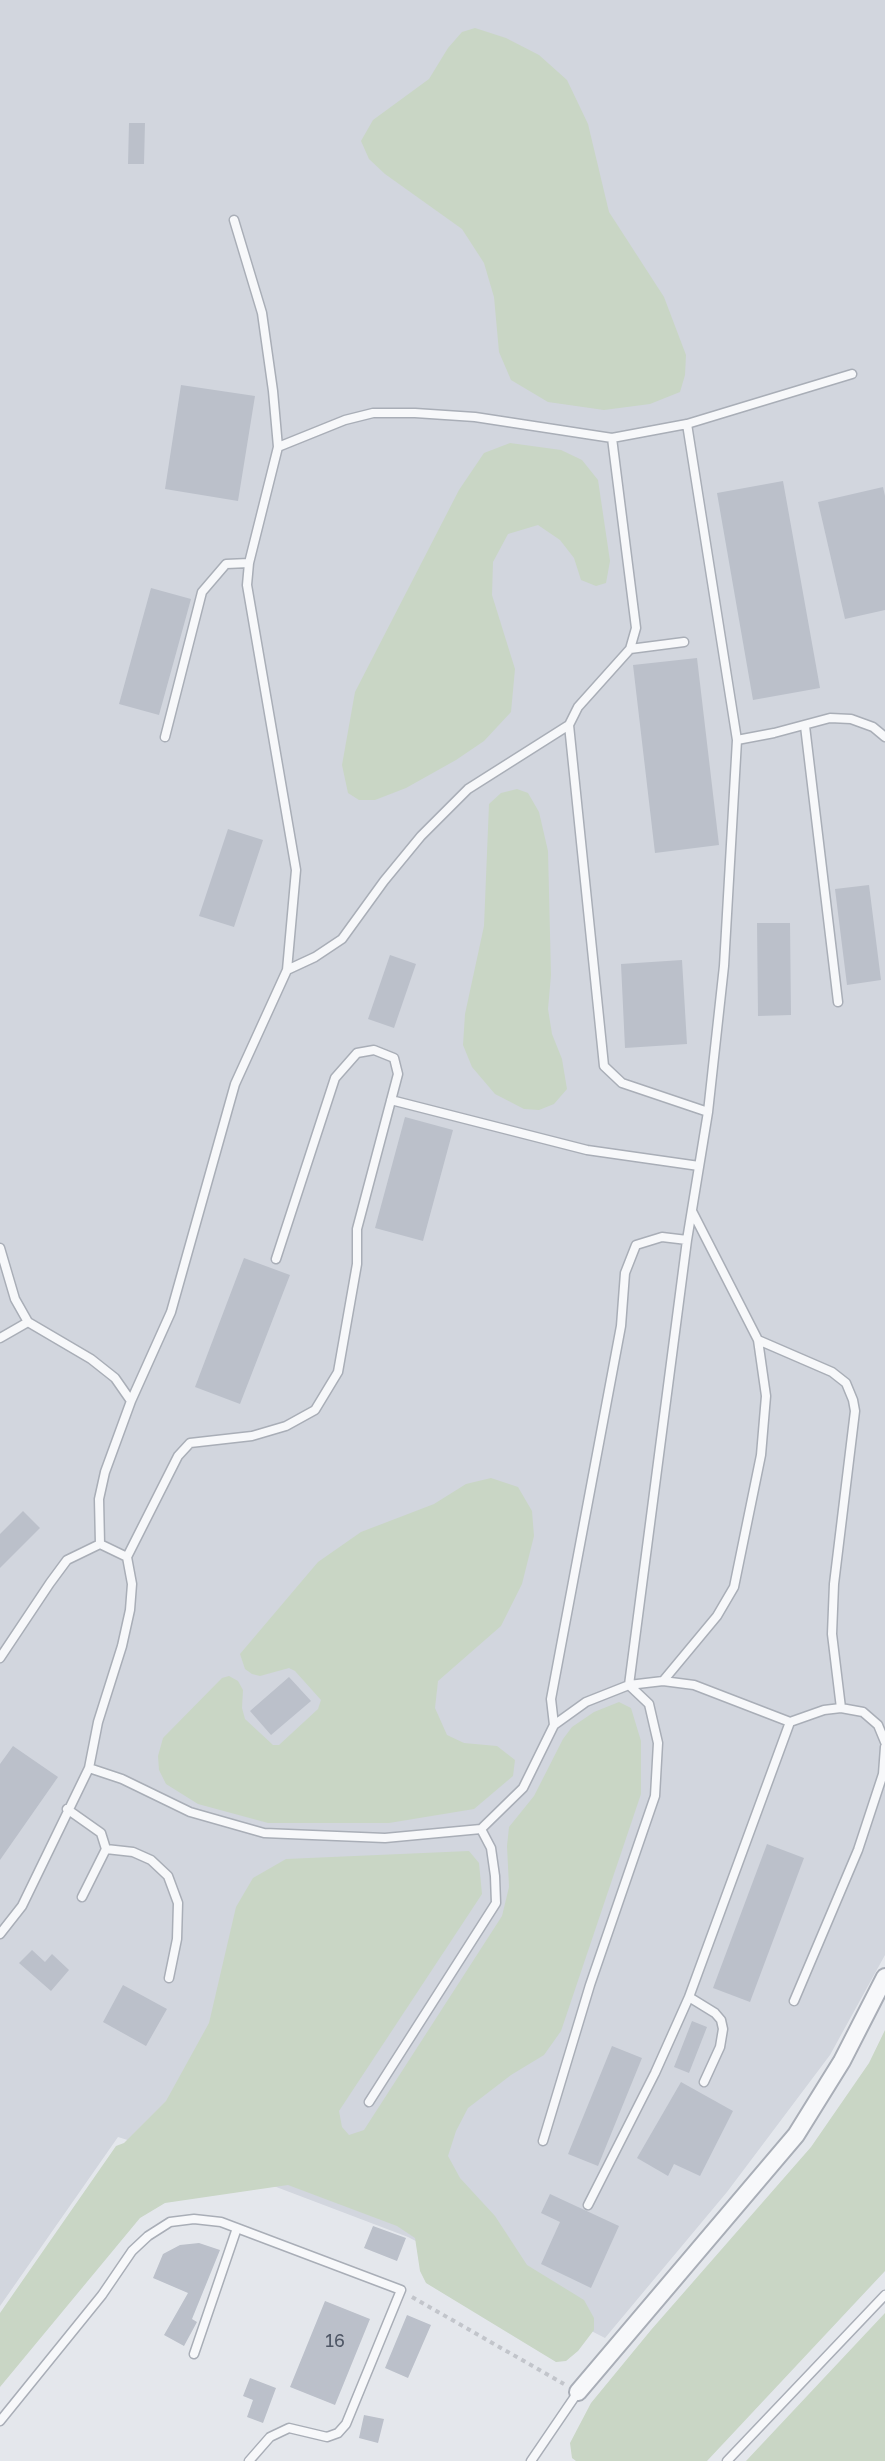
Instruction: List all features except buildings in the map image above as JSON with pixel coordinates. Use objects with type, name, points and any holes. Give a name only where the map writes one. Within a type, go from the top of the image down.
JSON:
[{"type":"street","points":[[578,2392],[796,2135],[842,2061],[885,1977]]},
{"type":"lane","points":[[100,1545],[99,1499],[105,1472],[131,1401],[171,1312],[235,1084],[287,970],[296,870],[247,585],[249,563],[278,447],[262,314],[234,220]]},
{"type":"lane","points":[[278,447],[345,420],[373,413],[475,417],[612,438],[687,424],[852,374]]},
{"type":"lane","points":[[629,1685],[687,1240],[708,1112],[724,966],[737,740],[687,424]]},
{"type":"lane","points":[[287,970],[315,957],[342,939],[384,880],[468,789],[569,725],[578,707],[630,650],[636,628],[612,438]]},
{"type":"lane","points":[[165,737],[202,592],[226,564],[249,563]]},
{"type":"lane","points":[[630,650],[684,642]]},
{"type":"lane","points":[[737,740],[805,726],[830,718],[851,719],[873,727],[885,737]]},
{"type":"lane","points":[[569,725],[604,1066],[622,1083],[708,1112]]},
{"type":"lane","points":[[805,726],[838,1002]]},
{"type":"lane","points":[[0,1934],[22,1906],[88,1768],[98,1722],[122,1646],[130,1610],[132,1584],[127,1557],[178,1456],[190,1443],[252,1436],[286,1426],[315,1410],[338,1372],[357,1264],[357,1229],[398,1074],[394,1058],[374,1050],[357,1053],[335,1078],[276,1259]]},
{"type":"lane","points":[[391,1100],[587,1150],[699,1166]]},
{"type":"lane","points":[[663,1681],[717,1616],[734,1587],[761,1455],[766,1396],[758,1340],[692,1210]]},
{"type":"lane","points":[[554,1725],[551,1699],[621,1326],[626,1273],[636,1245],[662,1237],[687,1240]]},
{"type":"lane","points":[[0,1248],[15,1299],[28,1322],[115,1378],[131,1401]]},
{"type":"lane","points":[[0,1338],[28,1322]]},
{"type":"lane","points":[[758,1340],[832,1372],[846,1383],[853,1400],[855,1411],[834,1584],[832,1634],[841,1708]]},
{"type":"lane","points":[[0,1658],[67,1560],[100,1545],[127,1557]]},
{"type":"lane","points":[[88,1768],[122,1779],[190,1812],[264,1833],[385,1838],[481,1829],[523,1788],[554,1725],[586,1702],[629,1685],[663,1681],[693,1685],[790,1722],[824,1710],[841,1708],[863,1713],[878,1725],[885,1742]]},
{"type":"lane","points":[[543,2141],[590,1985],[655,1796],[658,1743],[649,1704],[629,1685]]},
{"type":"lane","points":[[588,2205],[655,2073],[689,1997],[790,1722]]},
{"type":"lane","points":[[794,2001],[858,1850],[883,1774],[885,1747]]},
{"type":"lane","points":[[67,1809],[101,1833],[106,1849],[82,1897]]},
{"type":"lane","points":[[369,2102],[496,1903],[491,1848],[481,1829]]},
{"type":"lane","points":[[106,1849],[133,1852],[152,1860],[168,1876],[178,1903],[177,1939],[169,1978]]},
{"type":"lane","points":[[689,1997],[715,2013],[721,2020],[723,2029],[720,2047],[704,2082]]},
{"type":"lane","points":[[0,2421],[102,2295],[132,2251],[148,2236],[170,2222],[194,2219],[221,2222],[401,2290],[346,2424],[338,2433],[327,2437],[289,2428],[270,2436],[249,2461]]},
{"type":"lane","points":[[194,2354],[237,2228]]},
{"type":"lane","points":[[727,2461],[885,2295]]},
{"type":"lane","points":[[535,2460],[578,2392]]},
{"type":"path","points":[[401,2290],[578,2392]]},
{"type":"shaded area","points":[[0,0],[885,0],[885,1955],[830,2055],[727,2192],[605,2338],[408,2237],[271,2185],[118,2137],[0,2306]]},
{"type":"green space","points":[[475,28],[506,38],[539,55],[567,80],[588,124],[609,212],[664,297],[686,355],[685,375],[680,392],[650,404],[604,410],[548,402],[511,380],[499,352],[494,297],[484,263],[462,229],[385,174],[369,159],[361,141],[373,120],[429,79],[448,48],[462,32]]},
{"type":"green space","points":[[510,443],[561,450],[582,460],[598,480],[610,561],[606,583],[596,586],[581,580],[574,558],[560,540],[538,525],[508,534],[493,562],[492,595],[515,669],[511,712],[484,741],[456,760],[406,788],[375,800],[359,800],[348,793],[342,765],[355,692],[459,490],[484,453]]},
{"type":"green space","points":[[517,789],[528,793],[539,812],[548,851],[551,975],[548,1009],[552,1034],[562,1059],[567,1089],[554,1104],[539,1110],[524,1109],[495,1094],[472,1067],[463,1045],[465,1014],[484,926],[489,804],[501,793]]},
{"type":"green space","points":[[491,1478],[518,1487],[532,1511],[534,1536],[522,1584],[501,1626],[438,1681],[435,1708],[447,1735],[464,1743],[497,1746],[515,1760],[513,1776],[474,1809],[389,1823],[268,1823],[198,1804],[166,1784],[159,1770],[158,1756],[163,1738],[222,1678],[229,1676],[238,1681],[243,1690],[242,1708],[245,1719],[273,1745],[279,1745],[318,1709],[321,1700],[295,1671],[289,1668],[260,1676],[252,1674],[245,1669],[240,1654],[318,1562],[361,1532],[434,1504],[466,1484]]},
{"type":"green space","points":[[619,1702],[631,1708],[641,1741],[641,1794],[561,2031],[544,2055],[511,2075],[468,2108],[456,2131],[448,2156],[460,2178],[495,2216],[527,2265],[584,2300],[594,2318],[594,2330],[578,2351],[566,2361],[556,2362],[426,2283],[420,2271],[415,2238],[397,2226],[288,2185],[165,2203],[140,2218],[0,2387],[0,2313],[116,2146],[124,2143],[166,2101],[209,2023],[236,1907],[253,1878],[286,1859],[469,1851],[479,1863],[482,1894],[339,2111],[342,2127],[349,2135],[364,2130],[502,1916],[509,1887],[507,1846],[509,1827],[534,1796],[563,1739],[572,1727],[594,1712]]},
{"type":"green space","points":[[885,2030],[885,2271],[707,2461],[576,2461],[572,2458],[570,2443],[591,2403],[651,2330],[811,2147],[869,2063]]},
{"type":"green space","points":[[885,2313],[885,2461],[746,2461]]}]
